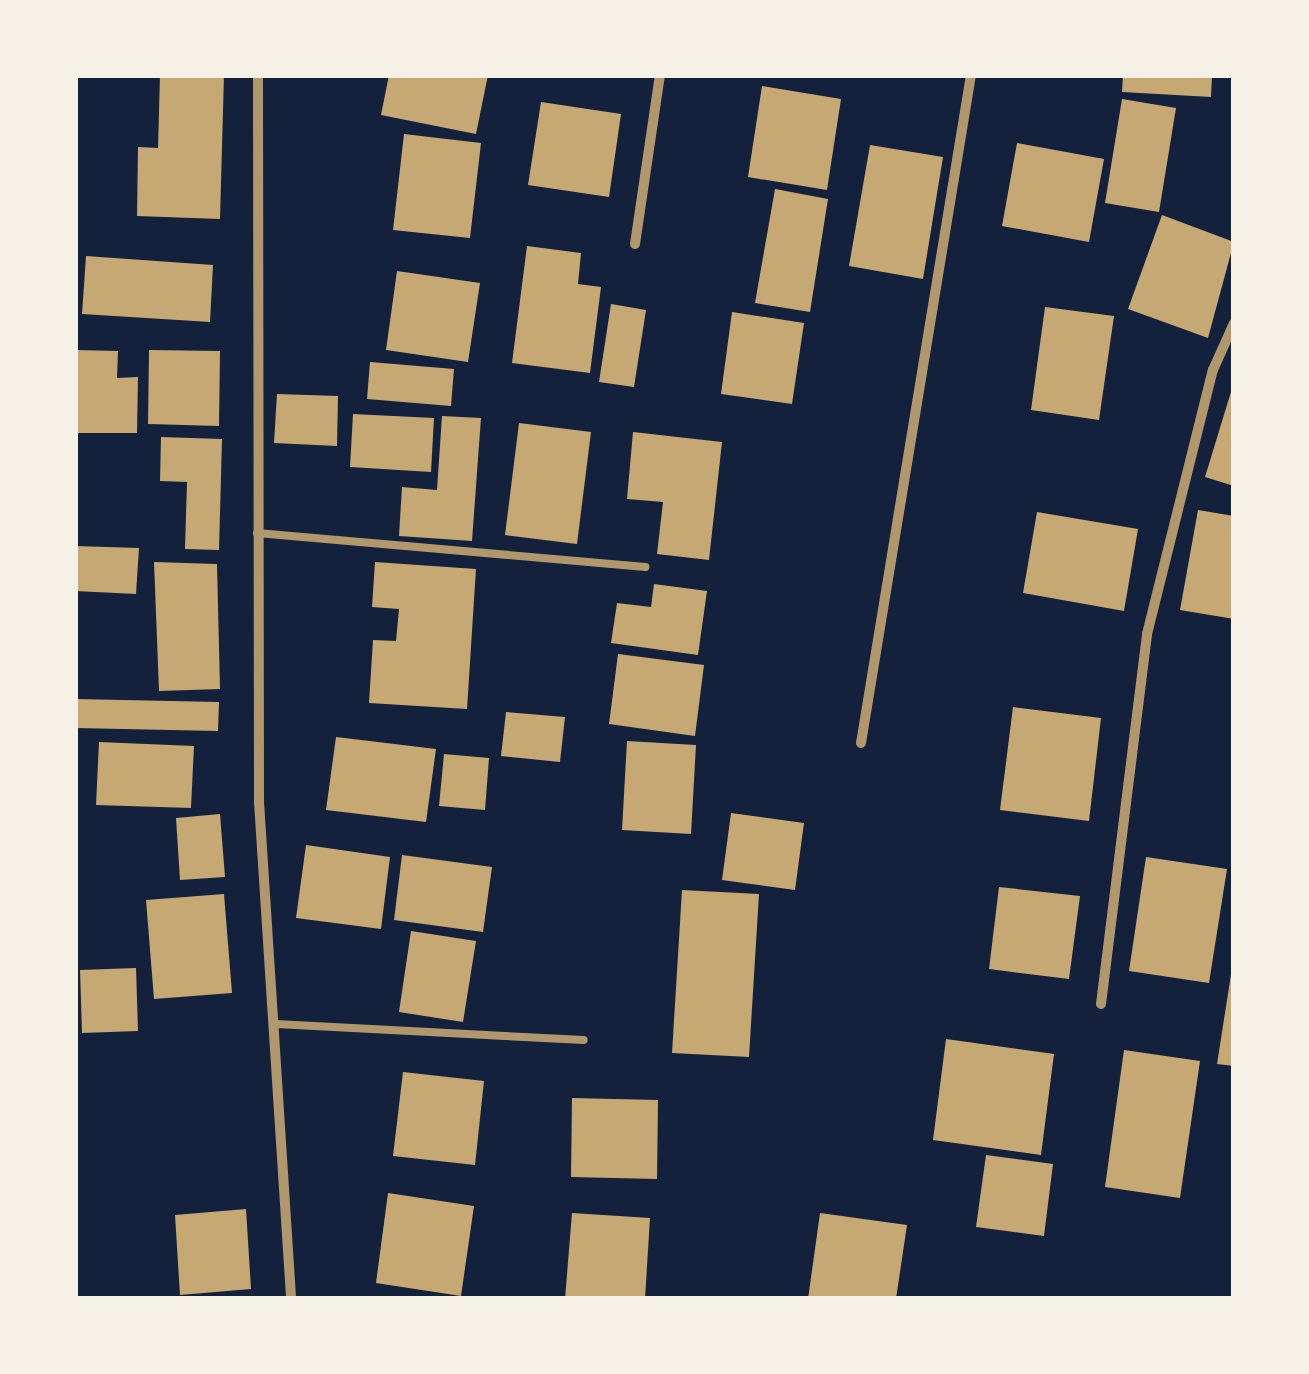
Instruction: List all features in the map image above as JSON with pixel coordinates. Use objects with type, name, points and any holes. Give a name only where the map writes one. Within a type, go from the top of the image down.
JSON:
[{"type":"street","points":[[258,75],[259,802],[291,1299]]},
{"type":"street","points":[[635,244],[660,75]]},
{"type":"street","points":[[862,742],[971,75]]},
{"type":"street","points":[[1100,1004],[1147,634],[1213,370],[1234,322]]},
{"type":"lane","points":[[258,532],[646,568]]},
{"type":"lane","points":[[276,1024],[584,1040]]},
{"type":"building","points":[[160,75],[224,75],[220,219],[137,216],[138,147],[158,148]]},
{"type":"building","points":[[389,75],[488,75],[476,134],[381,115]]},
{"type":"building","points":[[1123,75],[1212,75],[1211,97],[1122,92]]},
{"type":"building","points":[[762,86],[841,99],[827,190],[748,177]]},
{"type":"building","points":[[1122,99],[1176,108],[1159,212],[1105,203]]},
{"type":"building","points":[[541,102],[621,114],[609,197],[528,185]]},
{"type":"building","points":[[404,134],[481,143],[470,238],[393,230]]},
{"type":"building","points":[[1017,143],[1104,159],[1089,242],[1002,226]]},
{"type":"building","points":[[870,145],[943,157],[923,279],[849,266]]},
{"type":"building","points":[[775,189],[828,199],[810,312],[755,303]]},
{"type":"building","points":[[1162,215],[1234,242],[1208,338],[1128,309]]},
{"type":"building","points":[[527,246],[581,253],[578,284],[601,287],[590,373],[512,363]]},
{"type":"building","points":[[86,256],[213,265],[210,322],[82,314]]},
{"type":"building","points":[[397,271],[480,283],[468,362],[386,350]]},
{"type":"building","points":[[611,304],[646,310],[634,387],[599,382]]},
{"type":"building","points":[[1045,307],[1114,316],[1099,420],[1031,410]]},
{"type":"building","points":[[732,312],[804,323],[792,404],[721,394]]},
{"type":"building","points":[[75,350],[118,351],[117,378],[138,377],[137,433],[75,433]]},
{"type":"building","points":[[149,350],[220,351],[219,426],[148,424]]},
{"type":"building","points":[[370,362],[454,369],[451,406],[367,399]]},
{"type":"building","points":[[1234,382],[1234,486],[1205,477]]},
{"type":"building","points":[[277,394],[338,396],[337,446],[274,443]]},
{"type":"building","points":[[353,414],[434,418],[431,472],[350,467]]},
{"type":"building","points":[[442,416],[481,418],[472,541],[399,536],[402,487],[437,490]]},
{"type":"building","points":[[519,423],[591,432],[577,544],[505,535]]},
{"type":"building","points":[[633,432],[722,442],[709,560],[657,554],[663,502],[627,499]]},
{"type":"building","points":[[161,437],[222,439],[219,550],[185,549],[187,482],[160,481]]},
{"type":"building","points":[[1198,510],[1234,516],[1234,619],[1180,610]]},
{"type":"building","points":[[1037,512],[1138,529],[1124,611],[1023,593]]},
{"type":"building","points":[[75,546],[139,548],[136,594],[75,591]]},
{"type":"building","points":[[154,562],[217,564],[220,689],[159,691]]},
{"type":"building","points":[[375,562],[476,569],[467,709],[369,703],[373,640],[396,641],[399,609],[372,607]]},
{"type":"building","points":[[654,584],[707,591],[698,655],[611,643],[617,603],[651,607]]},
{"type":"building","points":[[618,654],[704,665],[695,736],[609,724]]},
{"type":"building","points":[[75,699],[219,702],[218,731],[75,728]]},
{"type":"building","points":[[1013,707],[1101,718],[1089,821],[1000,810]]},
{"type":"building","points":[[506,712],[565,717],[560,762],[501,756]]},
{"type":"building","points":[[336,737],[436,749],[426,822],[326,810]]},
{"type":"building","points":[[627,741],[696,745],[691,834],[622,830]]},
{"type":"building","points":[[99,742],[194,746],[191,808],[96,805]]},
{"type":"building","points":[[444,754],[489,758],[485,810],[439,806]]},
{"type":"building","points":[[731,813],[804,823],[795,890],[722,880]]},
{"type":"building","points":[[220,814],[225,877],[180,880],[176,818]]},
{"type":"building","points":[[306,845],[390,857],[381,929],[296,918]]},
{"type":"building","points":[[402,855],[492,867],[483,932],[394,920]]},
{"type":"building","points":[[1146,857],[1227,869],[1209,983],[1129,971]]},
{"type":"building","points":[[999,887],[1080,896],[1069,979],[989,969]]},
{"type":"building","points":[[682,890],[759,894],[749,1057],[672,1053]]},
{"type":"building","points":[[224,894],[232,993],[154,999],[146,900]]},
{"type":"building","points":[[411,931],[476,941],[463,1022],[399,1012]]},
{"type":"building","points":[[136,968],[138,1031],[82,1033],[80,970]]},
{"type":"building","points":[[1234,968],[1234,1066],[1217,1064]]},
{"type":"building","points":[[946,1039],[1054,1054],[1041,1155],[933,1140]]},
{"type":"building","points":[[1124,1050],[1200,1061],[1180,1198],[1105,1187]]},
{"type":"building","points":[[403,1072],[484,1081],[475,1165],[393,1156]]},
{"type":"building","points":[[572,1098],[658,1100],[657,1179],[571,1177]]},
{"type":"building","points":[[986,1155],[1053,1164],[1044,1236],[976,1227]]},
{"type":"building","points":[[388,1193],[474,1206],[461,1296],[376,1283]]},
{"type":"building","points":[[246,1209],[251,1289],[180,1295],[175,1215]]},
{"type":"building","points":[[572,1213],[650,1218],[645,1299],[565,1299]]},
{"type":"building","points":[[820,1213],[907,1225],[896,1299],[808,1299]]}]
